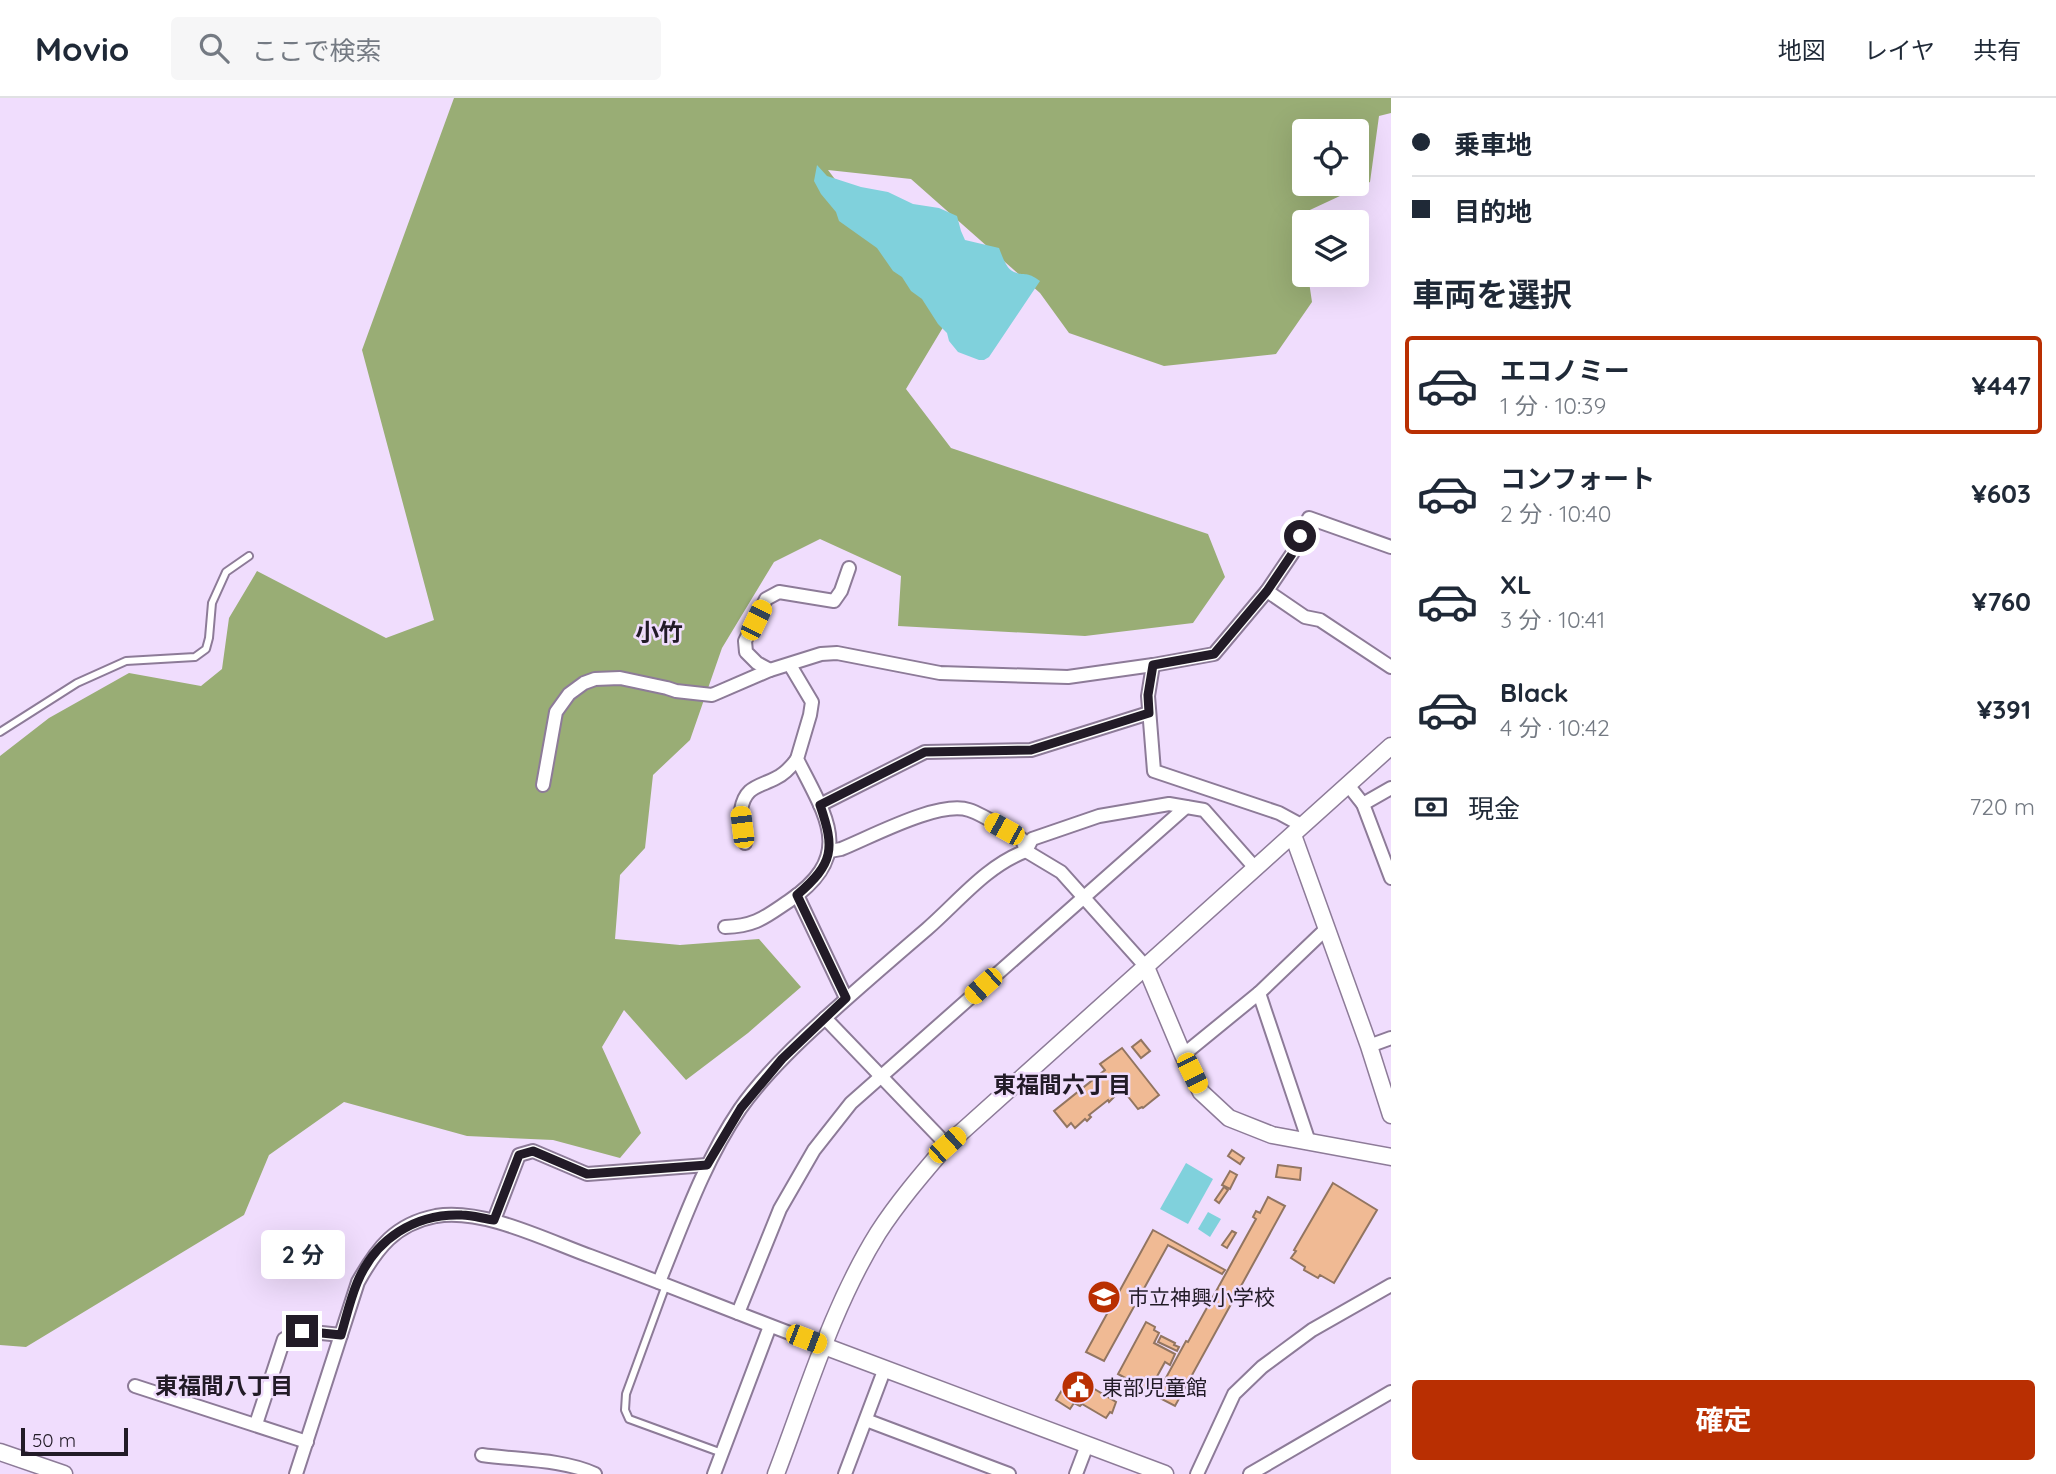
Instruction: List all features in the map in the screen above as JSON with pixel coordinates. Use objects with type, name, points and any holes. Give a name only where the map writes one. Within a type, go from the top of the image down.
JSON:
[{"type":"street","points":[[543,785],[556,712],[569,694],[595,679],[621,678],[676,691],[712,695],[770,670],[821,654],[837,653],[940,673],[1068,677],[1153,665],[1214,654],[1267,591],[1292,554],[1309,518],[1391,547]]},
{"type":"street","points":[[770,670],[757,663],[746,652],[746,641],[766,599],[779,592],[834,601],[841,591],[849,568]]},
{"type":"street","points":[[1267,591],[1306,617],[1321,620],[1391,667]]},
{"type":"street","points":[[745,843],[740,811],[748,793],[755,786],[777,778],[797,759],[810,715],[812,702],[790,665]]},
{"type":"street","points":[[1153,665],[1148,695],[1154,772],[1279,813],[1298,831],[1326,929],[1391,1115]]},
{"type":"street","points":[[820,805],[925,752],[1031,750],[1149,713]]},
{"type":"street","points":[[776,1474],[834,1320],[855,1275],[878,1233],[912,1186],[947,1145],[1391,746]]},
{"type":"street","points":[[725,927],[752,924],[813,882],[826,862],[830,851],[830,835],[820,805],[797,759]]},
{"type":"street","points":[[1348,785],[1363,804],[1391,878]]},
{"type":"street","points":[[1363,804],[1391,788]]},
{"type":"street","points":[[663,1283],[707,1165],[741,1108],[782,1059],[846,998],[939,918],[993,867],[1026,851],[1032,839],[1099,816],[1169,804],[1204,810],[1256,869]]},
{"type":"street","points":[[738,1313],[780,1209],[814,1150],[851,1103],[1186,807]]},
{"type":"street","points":[[830,851],[841,849],[929,812],[950,808],[969,810],[1022,839],[1026,851],[1061,872],[1146,967],[1201,1092],[1229,1118],[1272,1135],[1391,1157]]},
{"type":"street","points":[[797,895],[846,998]]},
{"type":"street","points":[[1183,1055],[1259,993],[1326,929]]},
{"type":"street","points":[[1259,993],[1309,1142]]},
{"type":"street","points":[[825,1018],[947,1145]]},
{"type":"street","points":[[1369,1046],[1390,1043]]},
{"type":"street","points":[[494,1220],[519,1155],[533,1151],[587,1174],[707,1165]]},
{"type":"street","points":[[296,1474],[358,1282],[372,1257],[393,1234],[410,1224],[437,1216],[464,1215],[494,1220],[1165,1474]]},
{"type":"street","points":[[1197,1474],[1234,1394],[1262,1367],[1312,1330],[1391,1284]]},
{"type":"street","points":[[714,1474],[770,1326]]},
{"type":"street","points":[[256,1424],[284,1339],[302,1331],[341,1335]]},
{"type":"street","points":[[845,1474],[885,1368]]},
{"type":"street","points":[[135,1386],[307,1442]]},
{"type":"street","points":[[1250,1474],[1391,1392]]},
{"type":"street","points":[[866,1420],[1009,1474]]},
{"type":"street","points":[[1076,1474],[1087,1445]]},
{"type":"street","points":[[0,1452],[64,1474]]},
{"type":"street","points":[[482,1455],[564,1465],[595,1474]]},
{"type":"lane","points":[[0,732],[77,683],[126,661],[195,657],[206,649],[212,603],[226,572],[249,556]]},
{"type":"lane","points":[[663,1283],[626,1394],[625,1410],[629,1419],[722,1453]]},
{"type":"shaded area","points":[[454,98],[1391,98],[1391,113],[1379,116],[1369,182],[1369,119],[1292,119],[1292,196],[1340,196],[1310,210],[1292,210],[1292,287],[1310,287],[1312,302],[1276,354],[1164,366],[1069,333],[1040,293],[911,179],[828,170],[945,324],[906,389],[951,448],[1208,534],[1225,577],[1193,623],[1085,636],[898,626],[901,576],[820,539],[774,562],[722,648],[690,740],[653,775],[645,848],[620,875],[615,939],[680,945],[759,939],[801,987],[748,1033],[686,1080],[624,1010],[602,1047],[641,1133],[620,1158],[553,1140],[467,1136],[344,1102],[269,1155],[244,1215],[26,1347],[0,1345],[0,756],[49,718],[129,673],[201,686],[222,669],[229,618],[257,571],[386,638],[434,620],[362,350]]},
{"type":"shaded area","points":[[817,165],[827,176],[888,192],[913,204],[939,208],[957,216],[965,240],[999,248],[1011,270],[1040,281],[989,357],[979,360],[958,352],[922,299],[893,271],[877,248],[839,221],[836,212],[814,181]]},
{"type":"shaded area","points":[[1186,1163],[1213,1179],[1188,1224],[1160,1209]]},
{"type":"shaded area","points":[[1208,1212],[1221,1219],[1210,1237],[1198,1229]]},
{"type":"building","points":[[1141,1040],[1150,1051],[1141,1058],[1132,1047]]},
{"type":"building","points":[[1122,1048],[1159,1095],[1138,1109],[1122,1089],[1109,1102],[1108,1100],[1089,1115],[1091,1117],[1087,1121],[1085,1119],[1075,1128],[1071,1123],[1067,1127],[1054,1111],[1105,1070],[1100,1064]]},
{"type":"building","points":[[1232,1150],[1244,1158],[1240,1164],[1228,1156]]},
{"type":"building","points":[[1278,1165],[1301,1168],[1300,1180],[1276,1177]]},
{"type":"building","points":[[1230,1171],[1237,1175],[1230,1189],[1222,1185]]},
{"type":"building","points":[[1333,1183],[1377,1210],[1334,1283],[1304,1270],[1305,1267],[1291,1258]]},
{"type":"building","points":[[1224,1187],[1228,1190],[1219,1203],[1215,1200]]},
{"type":"building","points":[[1268,1197],[1285,1206],[1175,1406],[1156,1396],[1256,1219],[1253,1217],[1256,1211],[1260,1213]]},
{"type":"building","points":[[1153,1230],[1225,1270],[1222,1274],[1168,1245],[1104,1361],[1086,1352]]},
{"type":"building","points":[[1232,1231],[1236,1233],[1227,1248],[1222,1245]]},
{"type":"building","points":[[1146,1322],[1159,1333],[1154,1343],[1175,1354],[1170,1365],[1165,1362],[1149,1391],[1118,1374]]},
{"type":"building","points":[[1161,1336],[1175,1343],[1174,1345],[1179,1347],[1177,1351],[1158,1342]]},
{"type":"building","name":"東部児童館","points":[[1071,1375],[1116,1402],[1112,1413],[1106,1418],[1082,1404],[1080,1406],[1074,1403],[1070,1409],[1056,1400]]},
{"type":"place","name":"市立神興小学校","points":[[1104,1297]]},
{"type":"place","name":"東部児童館","points":[[1078,1387]]},
{"type":"district","name":"小竹","points":[[659,632]]},
{"type":"district","name":"東福間六丁目","points":[[1062,1084]]},
{"type":"district","name":"東福間八丁目","points":[[224,1385]]},
{"type":"route","points":[[302,1331],[341,1335],[358,1282],[372,1257],[393,1234],[410,1224],[437,1216],[464,1215],[494,1220],[519,1155],[533,1151],[587,1174],[707,1165],[741,1108],[782,1059],[846,998],[797,895],[813,882],[830,851],[830,835],[820,805],[925,752],[1031,750],[1149,713],[1148,695],[1153,665],[1214,654],[1267,591],[1292,554],[1300,536]]}]
